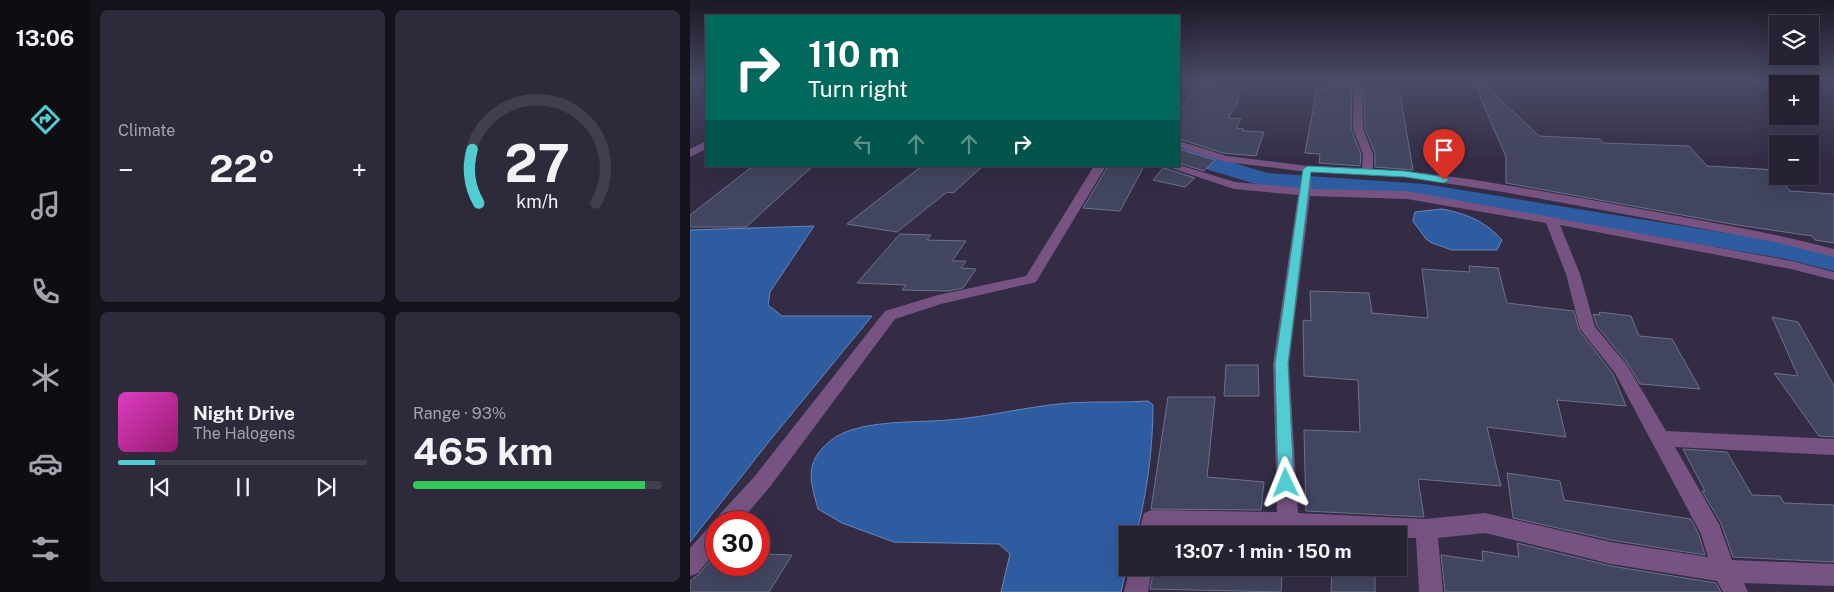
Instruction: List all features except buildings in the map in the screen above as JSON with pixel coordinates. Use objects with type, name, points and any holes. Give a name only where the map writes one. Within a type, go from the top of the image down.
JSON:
[{"type":"street","points":[[1358,108],[1358,129],[1368,154],[1367,172]]},
{"type":"street","points":[[1180,144],[1226,159],[1308,169],[1405,174],[1503,188],[1776,238],[1834,253]]},
{"type":"street","points":[[690,154],[699,145]]},
{"type":"street","points":[[737,511],[762,482],[890,315],[938,300],[1031,279],[1099,167]]},
{"type":"street","points":[[1173,167],[1234,185],[1304,192],[1407,195],[1792,265],[1834,276]]},
{"type":"street","points":[[1288,522],[1281,364],[1308,169]]},
{"type":"street","points":[[1551,220],[1573,274],[1588,329],[1620,369],[1660,438],[1711,531],[1724,571],[1736,592]]},
{"type":"street","points":[[1660,438],[1834,447]]},
{"type":"street","points":[[1151,526],[1152,520],[1288,522],[1426,529],[1485,524],[1611,554],[1724,571],[1834,575]]},
{"type":"street","points":[[1426,529],[1431,592]]},
{"type":"street","points":[[690,565],[705,548]]},
{"type":"street","points":[[1136,592],[1139,576]]},
{"type":"water","points":[[1442,209],[1475,219],[1496,233],[1502,240],[1497,250],[1452,250],[1426,239],[1413,221],[1415,212]]},
{"type":"water","points":[[814,226],[770,292],[768,305],[782,316],[872,316],[714,511],[705,511],[705,523],[690,542],[690,230]]},
{"type":"water","points":[[1148,401],[1153,405],[1152,438],[1149,471],[1138,526],[1119,526],[1119,576],[1125,576],[1121,592],[1001,592],[1010,554],[999,544],[894,542],[842,523],[818,509],[811,481],[811,472],[816,457],[830,441],[841,434],[855,429],[887,423],[963,419],[1039,406],[1069,403]]},
{"type":"waterway","points":[[1180,154],[1266,180],[1425,191],[1787,251],[1834,263]]},
{"type":"route","points":[[1286,483],[1281,364],[1308,169],[1405,174],[1444,180]]}]
